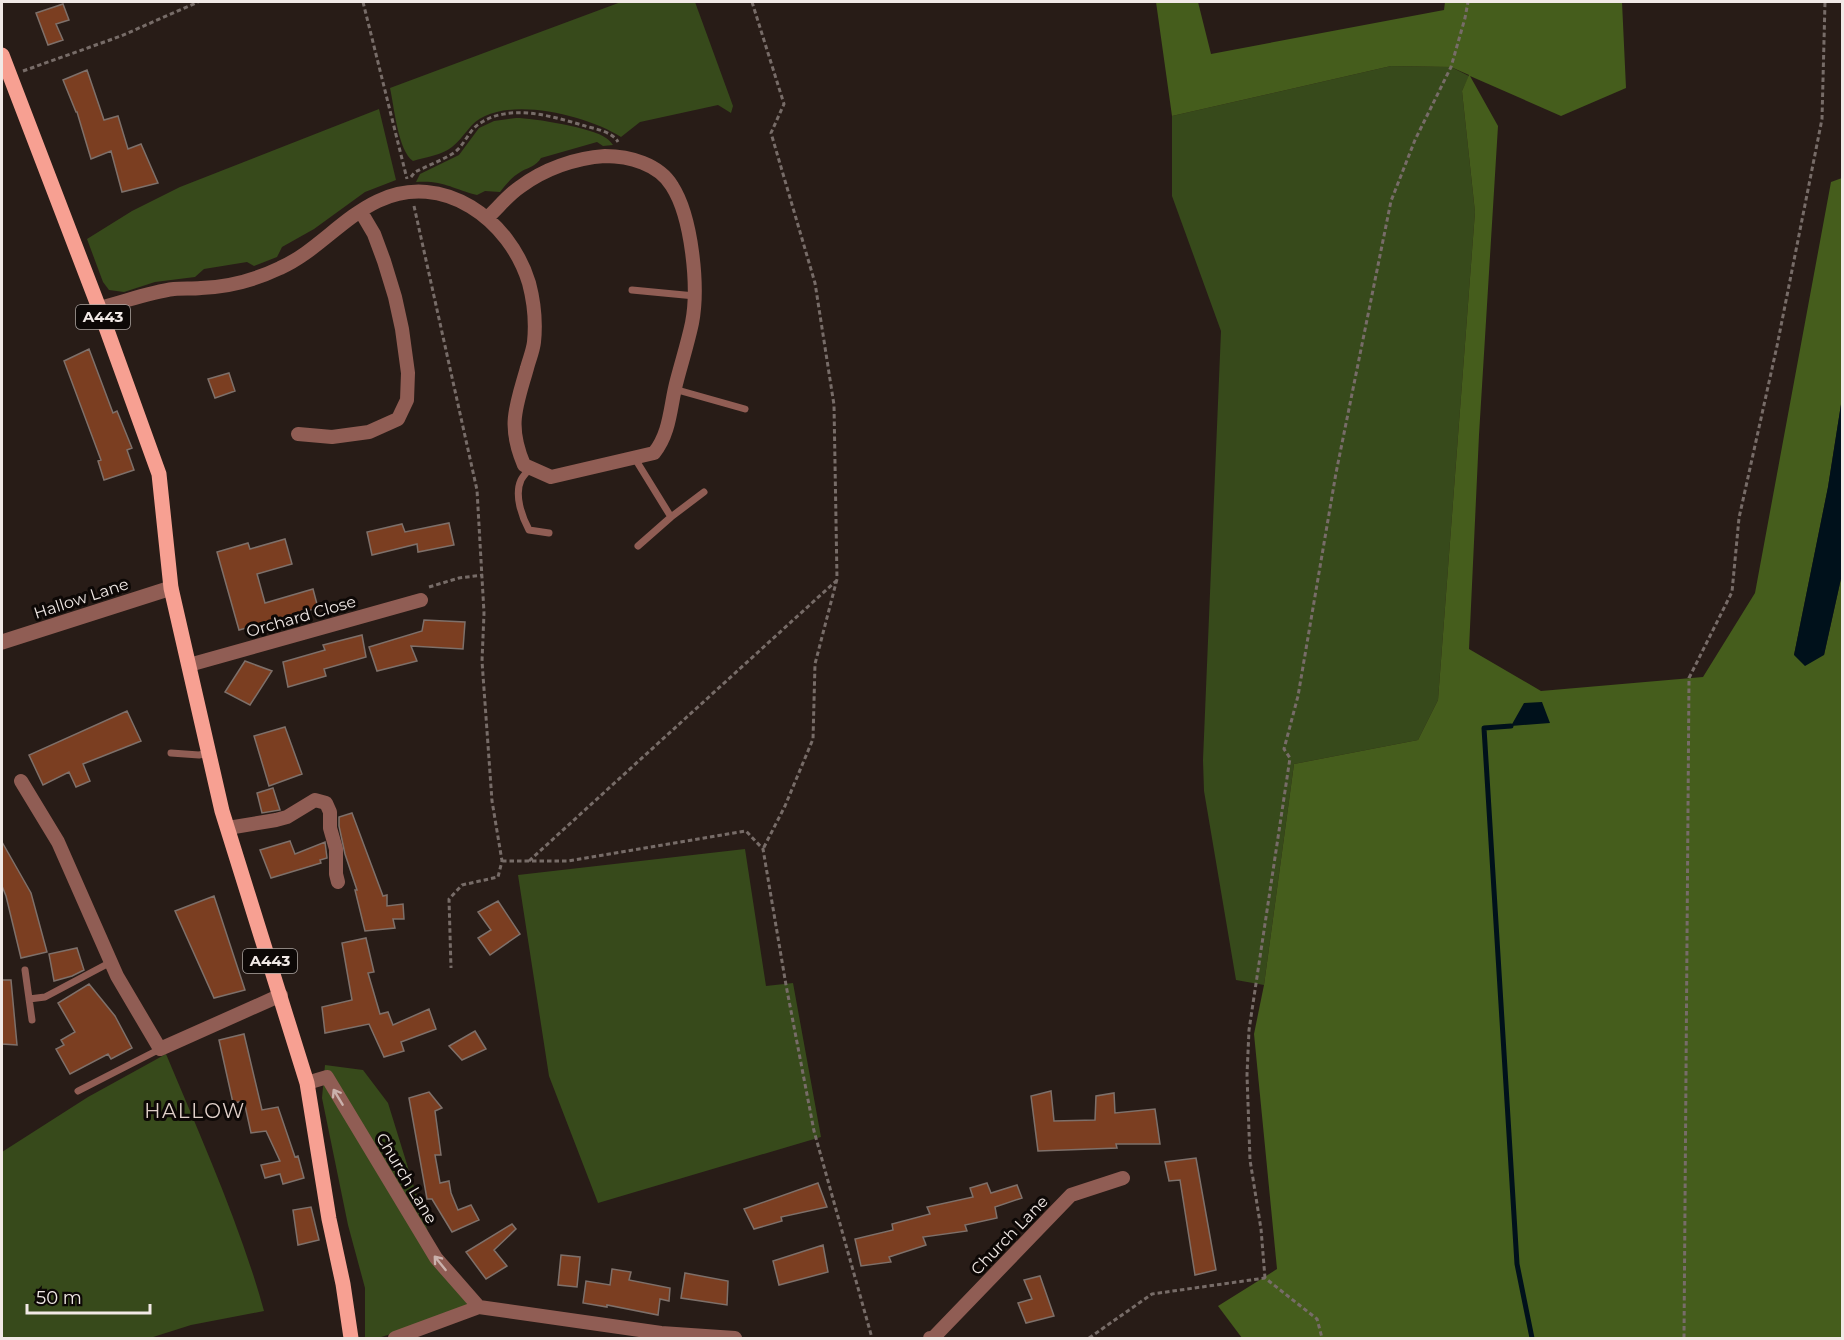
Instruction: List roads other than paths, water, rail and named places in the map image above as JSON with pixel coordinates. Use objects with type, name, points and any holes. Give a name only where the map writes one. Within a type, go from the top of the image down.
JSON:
[{"type":"main road","name":"A443","points":[[2,56],[99,308],[159,474],[171,588],[228,828],[307,1083],[351,1338]]},
{"type":"street","points":[[99,308],[174,289],[233,284],[281,268],[377,202],[410,187],[439,194],[460,200],[488,218],[518,256],[529,283],[534,311],[534,343],[517,400],[514,426],[517,448],[524,465],[551,477],[654,453],[663,442],[668,426],[674,389],[692,322],[694,296],[693,260],[687,227],[679,199],[671,184],[641,161],[622,157],[591,157],[541,174],[519,187],[488,218]]},
{"type":"street","points":[[298,434],[332,437],[369,432],[398,419],[406,400],[408,373],[396,297],[374,234],[361,212]]},
{"type":"street","name":"Hallow Lane","points":[[2,642],[171,588]]},
{"type":"street","name":"Orchard Close","points":[[189,665],[421,600]]},
{"type":"street","points":[[21,781],[57,842],[117,976],[160,1049],[281,995]]},
{"type":"street","points":[[228,828],[276,820],[294,813],[315,800],[326,803],[330,812],[330,828],[336,849],[338,882]]},
{"type":"street","name":"Church Lane","points":[[307,1083],[327,1077],[436,1258],[479,1307]]},
{"type":"street","name":"Church Lane","points":[[932,1338],[1071,1195],[1123,1178]]},
{"type":"street","points":[[395,1338],[479,1307],[661,1333],[735,1338]]},
{"type":"lane","points":[[632,290],[694,296]]},
{"type":"lane","points":[[674,389],[745,409]]},
{"type":"lane","points":[[634,457],[671,517]]},
{"type":"lane","points":[[530,468],[520,481],[518,492],[520,505],[529,530],[549,533]]},
{"type":"lane","points":[[638,546],[704,492]]},
{"type":"lane","points":[[171,753],[199,755],[209,753]]},
{"type":"lane","points":[[29,999],[45,997],[111,962]]},
{"type":"lane","points":[[25,970],[32,1020]]},
{"type":"lane","points":[[78,1091],[160,1049]]},
{"type":"water","points":[[1842,398],[1842,574],[1824,655],[1805,666],[1794,655],[1828,487]]},
{"type":"water","points":[[1542,702],[1550,723],[1511,726],[1524,703]]},
{"type":"waterway","points":[[1511,726],[1484,728],[1517,1264],[1532,1338]]},
{"type":"district","name":"HALLOW","points":[[195,1111]]}]
